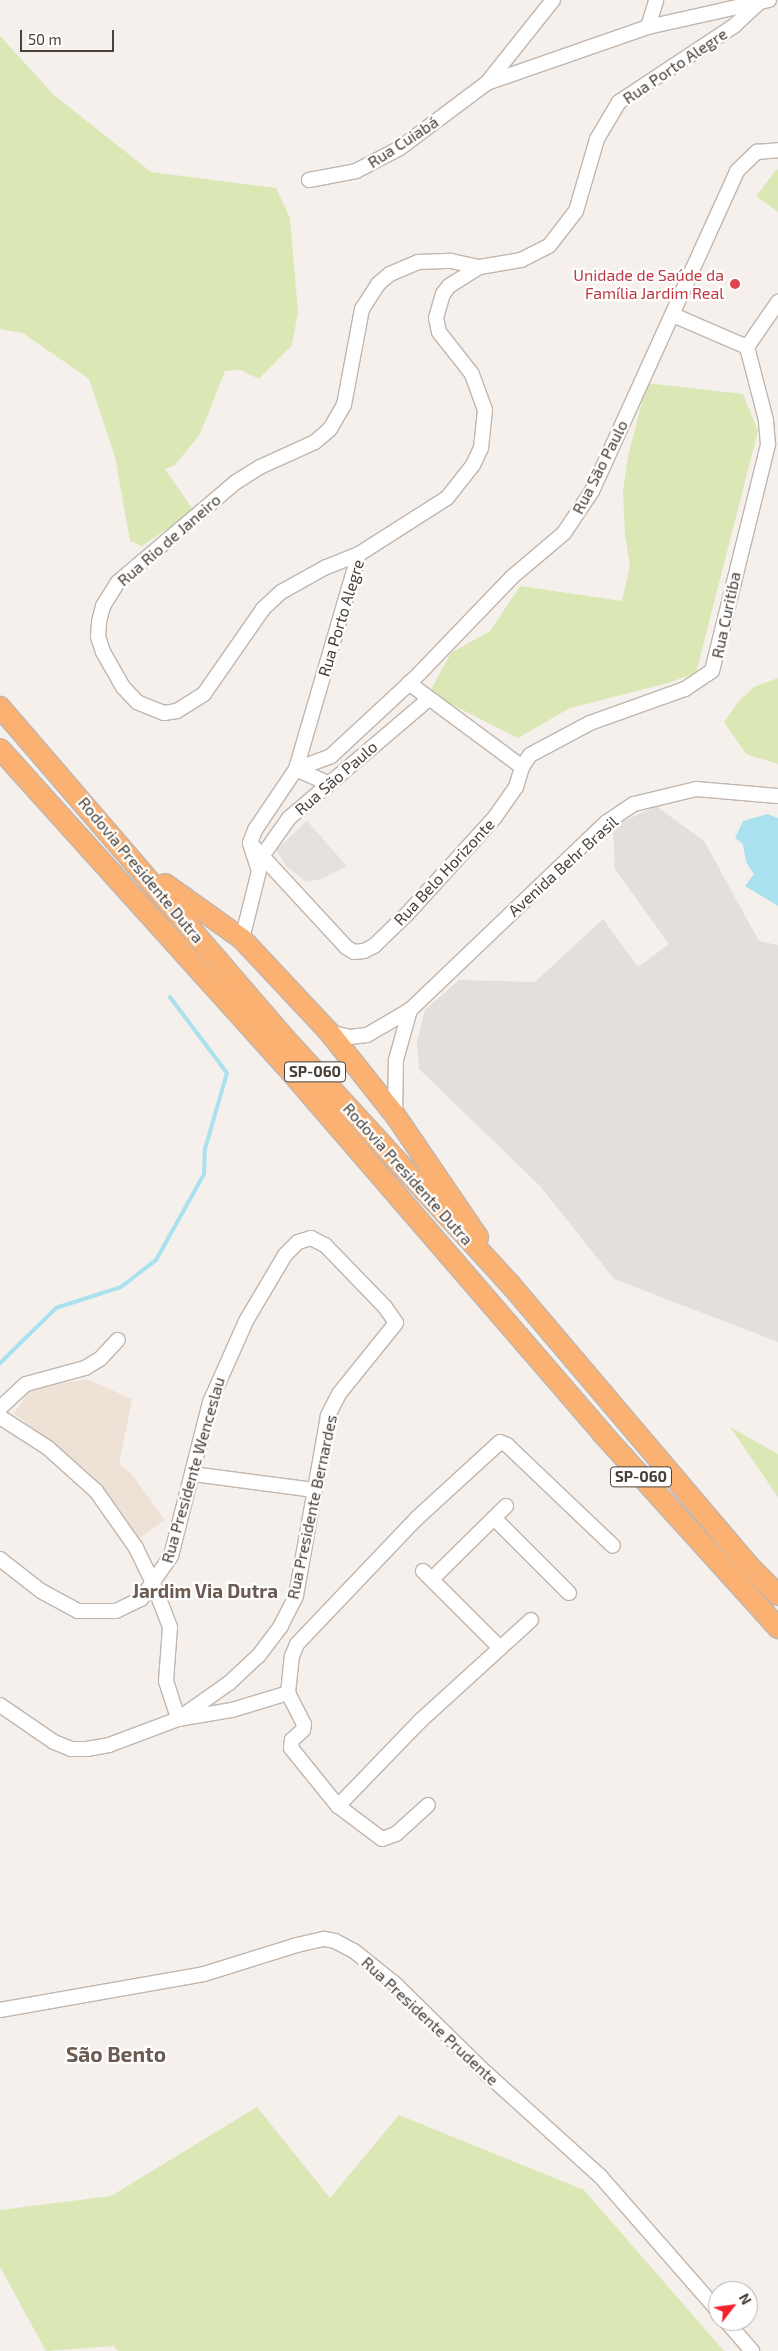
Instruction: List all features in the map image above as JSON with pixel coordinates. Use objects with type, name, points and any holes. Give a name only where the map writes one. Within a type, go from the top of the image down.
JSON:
[{"type":"highway","name":"Rodovia Presidente Dutra","points":[[0,707],[290,1044],[510,1284],[751,1568],[778,1595]]},
{"type":"highway","name":"Rodovia Presidente Dutra","points":[[0,750],[283,1063],[642,1478],[778,1628]]},
{"type":"highway","points":[[127,854],[215,923],[242,939],[329,1032],[395,1115],[510,1284]]},
{"type":"street","points":[[487,83],[553,0]]},
{"type":"street","points":[[648,27],[656,0]]},
{"type":"street","points":[[487,83],[648,27],[763,2]]},
{"type":"street","name":"Rua Porto Alegre","points":[[261,862],[250,843],[255,830],[296,769],[359,554],[447,498],[473,465],[481,448],[485,410],[479,387],[466,364],[439,332],[436,318],[439,303],[450,286],[480,267],[521,260],[549,246],[576,211],[597,139],[619,102],[734,26],[763,2]]},
{"type":"street","name":"Rua Cuiabá","points":[[309,180],[356,171],[384,158],[487,83]]},
{"type":"street","name":"Rua São Paulo","points":[[296,769],[331,756],[409,683],[512,578],[564,533],[592,491],[737,171],[757,152],[778,150]]},
{"type":"street","name":"Rua Rio de Janeiro","points":[[359,554],[326,567],[281,592],[263,610],[204,694],[177,711],[164,713],[138,702],[123,687],[103,652],[98,637],[99,622],[103,606],[118,582],[236,482],[260,467],[315,442],[330,429],[344,405],[362,309],[378,284],[390,274],[418,262],[451,261],[480,267]]},
{"type":"street","points":[[673,315],[747,347],[778,302]]},
{"type":"street","name":"Rua Curitiba","points":[[522,767],[530,755],[590,723],[685,689],[712,671],[768,444],[766,420],[747,347]]},
{"type":"street","points":[[409,683],[522,767]]},
{"type":"street","name":"Rua São Paulo","points":[[261,862],[289,818],[429,699]]},
{"type":"street","name":"Rua Belo Horizonte","points":[[261,862],[346,947],[354,952],[364,952],[408,913],[495,816],[516,787],[522,767]]},
{"type":"street","points":[[296,769],[328,783]]},
{"type":"street","name":"Avenida Behr Brasil","points":[[329,1032],[350,1037],[367,1035],[410,1010],[607,822],[634,804],[696,789],[778,796]]},
{"type":"street","points":[[242,939],[261,862]]},
{"type":"street","points":[[395,1115],[396,1060],[410,1010]]},
{"type":"street","name":"Rua Presidente Wenceslau","points":[[0,1559],[61,1604],[86,1612],[129,1607],[154,1583],[171,1556],[192,1474],[222,1371],[285,1255],[298,1242],[310,1238],[325,1245],[385,1307],[395,1319],[394,1327]]},
{"type":"street","name":"Rua Presidente Bernardes","points":[[178,1719],[229,1683],[258,1656],[281,1626],[296,1596],[328,1416],[339,1394],[394,1327]]},
{"type":"street","points":[[0,1408],[26,1384],[85,1368],[100,1359],[118,1340]]},
{"type":"street","points":[[0,1417],[48,1448],[96,1491],[136,1548],[154,1583],[170,1627],[166,1681],[178,1719]]},
{"type":"street","points":[[428,1805],[396,1834],[382,1839],[338,1806],[291,1748],[292,1740],[303,1730],[304,1724],[288,1693],[292,1656],[297,1644],[416,1519],[500,1442],[507,1445],[613,1546]]},
{"type":"street","points":[[192,1474],[315,1490]]},
{"type":"street","points":[[500,1648],[428,1575],[506,1506]]},
{"type":"street","points":[[494,1518],[569,1593]]},
{"type":"street","points":[[338,1806],[420,1721],[531,1620]]},
{"type":"street","points":[[0,1705],[54,1742],[70,1749],[108,1745],[178,1719],[232,1710],[288,1693]]},
{"type":"street","name":"Rua Presidente Prudente","points":[[0,2010],[204,1974],[297,1945],[324,1939],[335,1941],[354,1951],[394,1983],[486,2073],[600,2176],[708,2300]]},
{"type":"street","points":[[735,2331],[752,2351]]},
{"type":"shaded area","points":[[656,806],[704,841],[759,941],[778,945],[778,1342],[614,1279],[540,1186],[419,1069],[417,1042],[425,1010],[459,980],[535,982],[603,919],[638,967],[669,944],[615,869],[613,830],[620,823]]},
{"type":"shaded area","points":[[307,821],[347,866],[322,879],[306,882],[287,867],[276,850]]},
{"type":"shaded area","points":[[86,1379],[132,1399],[119,1464],[130,1472],[165,1520],[138,1539],[95,1481],[14,1413],[31,1389]]},
{"type":"green space","points":[[0,36],[54,95],[151,172],[276,188],[290,218],[298,312],[292,345],[259,379],[241,370],[225,371],[200,434],[175,465],[165,469],[194,511],[142,546],[130,541],[115,457],[89,379],[23,333],[0,329]]},
{"type":"green space","points":[[778,170],[778,212],[756,196]]},
{"type":"green space","points":[[647,383],[743,394],[758,431],[696,673],[668,683],[570,708],[518,738],[429,693],[451,653],[490,631],[520,586],[622,601],[630,566],[625,535],[623,492],[628,456]]},
{"type":"green space","points":[[778,678],[778,764],[746,754],[724,722],[738,702],[754,687]]},
{"type":"green space","points":[[730,1427],[778,1454],[778,1497]]},
{"type":"green space","points":[[257,2107],[330,2198],[399,2115],[584,2190],[724,2351],[118,2351],[114,2346],[46,2351],[0,2267],[0,2210],[111,2196]]},
{"type":"water","points":[[767,814],[778,818],[778,906],[745,886],[754,874],[746,862],[743,844],[735,838],[743,821]]},
{"type":"waterway","points":[[0,1363],[56,1308],[121,1287],[156,1260],[204,1174],[205,1149],[227,1073],[170,997]]},
{"type":"place","name":"Unidade de Saúde da Família Jardim Real","points":[[735,284]]},
{"type":"district","name":"Jardim Via Dutra","points":[[205,1591]]},
{"type":"district","name":"São Bento","points":[[116,2054]]}]
